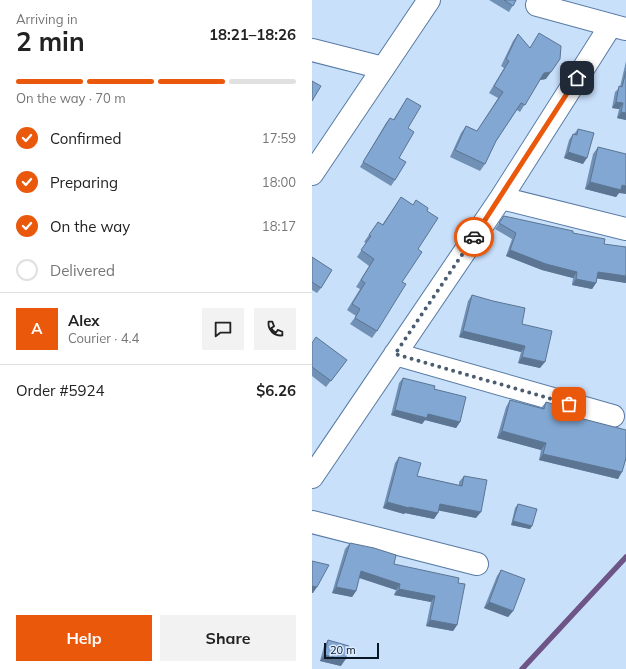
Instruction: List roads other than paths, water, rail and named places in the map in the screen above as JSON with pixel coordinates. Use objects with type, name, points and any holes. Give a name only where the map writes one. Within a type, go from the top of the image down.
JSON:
[{"type":"street","points":[[312,174],[429,0]]},
{"type":"street","points":[[312,477],[619,27],[537,5]]},
{"type":"street","points":[[312,50],[383,68]]},
{"type":"street","points":[[501,198],[626,229]]},
{"type":"street","points":[[395,354],[613,416]]},
{"type":"street","points":[[312,522],[477,564]]},
{"type":"waterway","points":[[522,669],[626,557]]}]
